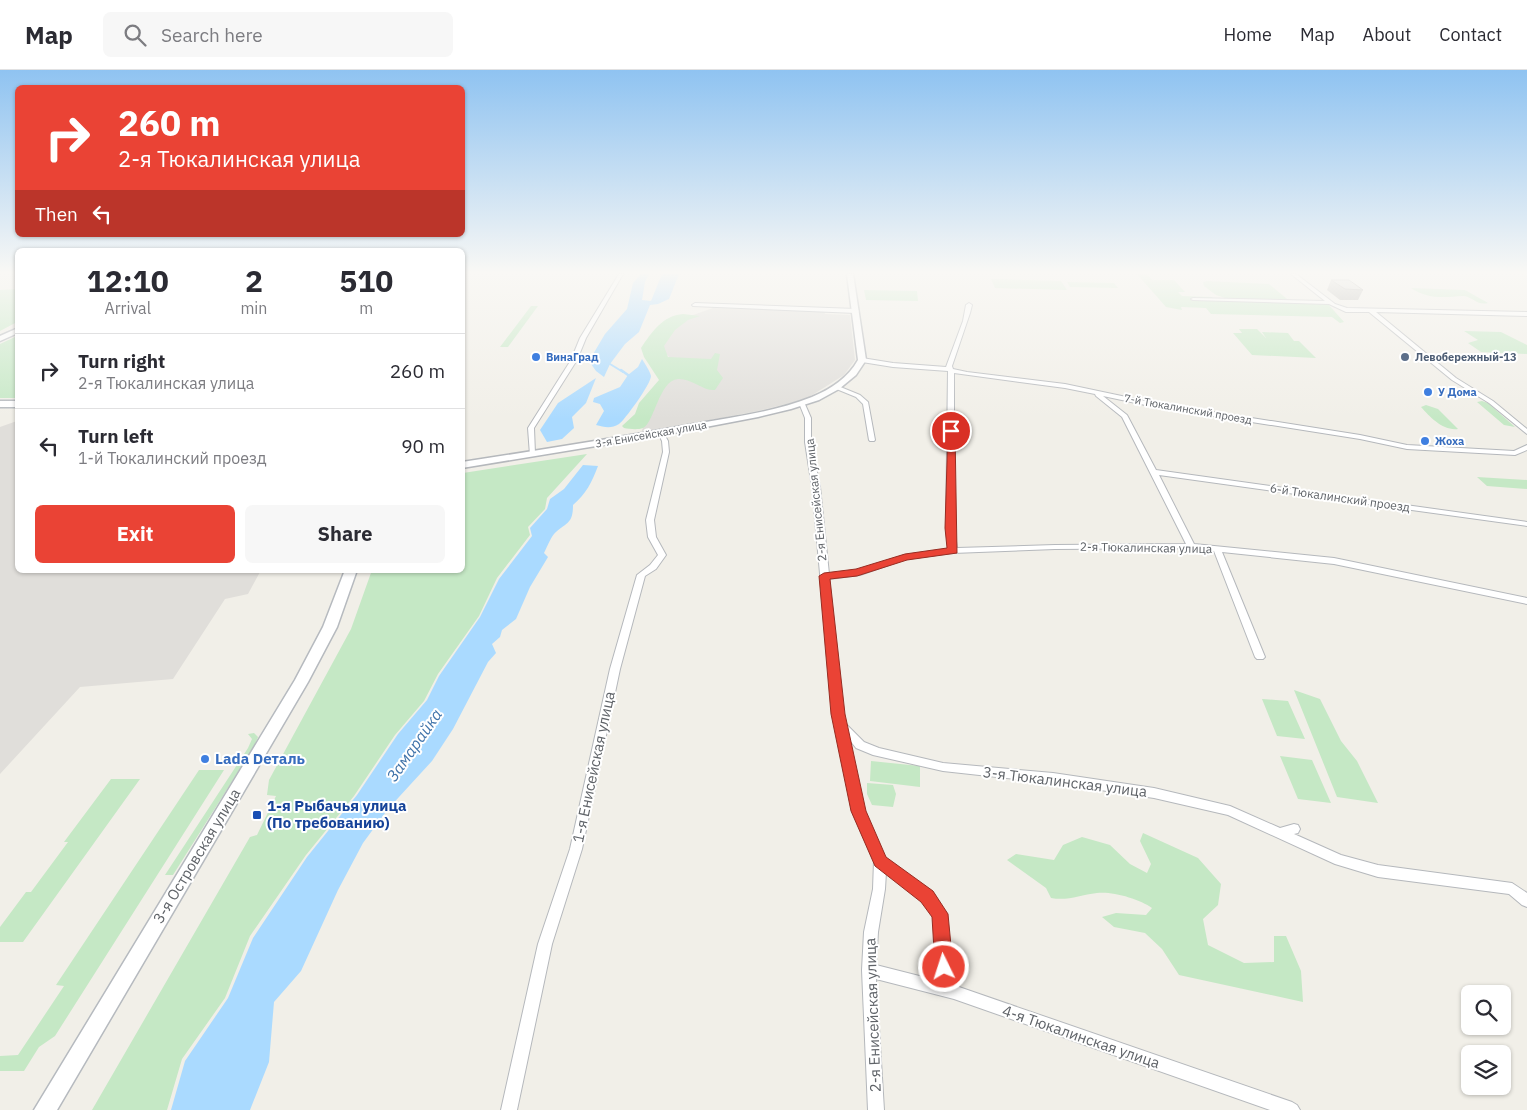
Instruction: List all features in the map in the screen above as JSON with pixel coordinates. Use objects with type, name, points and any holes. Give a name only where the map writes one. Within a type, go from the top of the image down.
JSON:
[{"type":"main road","points":[[0,339],[15,332]]},
{"type":"main road","points":[[0,404],[15,404]]},
{"type":"main road","name":"3-я Островская улица","points":[[45,1110],[301,682],[330,627],[349,573]]},
{"type":"street","points":[[532,454],[531,428],[574,360],[583,338],[592,323]]},
{"type":"street","points":[[857,323],[862,360]]},
{"type":"street","points":[[953,551],[950,528],[949,364],[954,358],[954,352],[966,323]]},
{"type":"street","points":[[1386,323],[1454,379],[1491,402],[1527,432]]},
{"type":"street","name":"3-я Енисейская улица","points":[[465,465],[661,434],[802,403],[836,387],[856,372],[862,360]]},
{"type":"street","name":"7-й Тюкалинский проезд","points":[[862,360],[950,370],[1091,391],[1150,404],[1360,437],[1406,447],[1515,453],[1527,447]]},
{"type":"street","points":[[836,387],[858,396],[866,403],[872,440]]},
{"type":"street","points":[[1091,391],[1112,404],[1125,416],[1191,546]]},
{"type":"street","name":"2-я Енисейская улица","points":[[802,403],[808,418],[808,442],[816,487],[836,701],[858,811],[880,862],[879,889],[871,932],[869,970],[876,1110]]},
{"type":"street","name":"1-я Енисейская улица","points":[[509,1110],[545,944],[576,849],[616,669],[641,575],[653,567],[662,555],[652,537],[650,520],[666,452],[665,441],[661,434]]},
{"type":"street","name":"6-й Тюкалинский проезд","points":[[1152,472],[1527,524]]},
{"type":"street","name":"2-я Тюкалинская улица","points":[[824,576],[857,573],[905,557],[953,551],[1063,547],[1191,546],[1334,561],[1527,601]]},
{"type":"street","points":[[1217,549],[1260,657]]},
{"type":"street","name":"3-я Тюкалинская улица","points":[[841,724],[850,737],[860,745],[877,752],[943,767],[1053,778],[1154,793],[1230,811],[1280,833]]},
{"type":"street","points":[[1280,833],[1294,829]]},
{"type":"street","points":[[1280,833],[1339,860],[1378,871],[1512,889],[1527,901]]},
{"type":"street","points":[[880,862],[927,896],[940,914],[944,967],[954,992]]},
{"type":"street","name":"4-я Тюкалинская улица","points":[[869,970],[954,992],[1292,1110]]},
{"type":"shaded area","points":[[682,323],[851,323],[855,360],[844,375],[806,399],[758,411],[641,433],[669,357],[660,347],[669,332]]},
{"type":"shaded area","points":[[15,422],[15,573],[259,573],[248,594],[225,599],[173,679],[80,687],[0,774],[0,427]]},
{"type":"green space","points":[[0,323],[15,323],[15,323],[0,331]]},
{"type":"green space","points":[[518,323],[526,323],[508,347],[500,347]]},
{"type":"green space","points":[[662,323],[685,323],[675,330],[664,346],[668,357],[711,359],[715,353],[720,354],[717,370],[723,378],[715,390],[706,389],[683,379],[671,381],[661,394],[647,425],[639,429],[624,428],[622,426],[635,414],[639,403],[659,380],[644,357],[641,348]]},
{"type":"green space","points":[[1239,329],[1257,329],[1266,338],[1262,332],[1288,333],[1294,341],[1299,341],[1316,358],[1252,355],[1233,333],[1242,333]]},
{"type":"green space","points":[[1464,331],[1501,332],[1527,345],[1527,354],[1481,352],[1468,343],[1478,340]]},
{"type":"green space","points":[[15,337],[15,398],[0,398],[0,344]]},
{"type":"green space","points":[[1477,402],[1488,403],[1515,427],[1504,425]]},
{"type":"green space","points":[[1426,405],[1438,409],[1458,429],[1442,426],[1421,407]]},
{"type":"green space","points":[[587,454],[547,498],[545,509],[528,527],[530,535],[497,578],[479,616],[438,674],[424,701],[395,735],[354,796],[306,855],[250,936],[225,998],[182,1059],[167,1110],[92,1110],[250,837],[257,835],[276,796],[267,795],[269,780],[351,629],[371,573],[465,573],[465,473]]},
{"type":"green space","points":[[1477,477],[1527,480],[1527,489],[1487,486]]},
{"type":"green space","points":[[1294,690],[1320,699],[1341,741],[1357,761],[1378,803],[1337,797]]},
{"type":"green space","points":[[1262,699],[1288,701],[1305,739],[1277,736]]},
{"type":"green space","points":[[254,733],[258,737],[255,745],[173,875],[165,875],[248,748],[252,739],[248,734]]},
{"type":"green space","points":[[1280,756],[1312,760],[1331,803],[1298,799]]},
{"type":"green space","points":[[871,761],[920,766],[920,787],[870,781]]},
{"type":"green space","points":[[199,770],[224,770],[55,1036],[39,1047],[24,1071],[0,1071],[0,1056],[18,1055],[64,986],[56,985]]},
{"type":"green space","points":[[111,779],[140,779],[23,942],[0,942],[0,927],[26,892],[31,892],[68,842],[64,842]]},
{"type":"green space","points":[[867,783],[893,785],[896,794],[893,807],[872,805],[867,794]]},
{"type":"green space","points":[[1143,833],[1198,858],[1221,884],[1218,905],[1203,919],[1208,945],[1244,963],[1274,962],[1274,936],[1286,936],[1301,971],[1303,1002],[1179,975],[1162,949],[1145,933],[1114,927],[1102,917],[1116,913],[1146,915],[1152,908],[1133,899],[1110,893],[1097,893],[1063,899],[1051,898],[1046,888],[1007,860],[1016,854],[1054,860],[1063,845],[1082,837],[1110,845],[1130,864],[1147,873],[1151,864],[1140,841]]},
{"type":"water","points":[[615,323],[643,323],[639,332],[625,344],[610,364],[604,377],[596,371],[589,361],[605,334]]},
{"type":"water","points":[[642,359],[651,376],[637,402],[616,426],[605,427],[596,425],[604,411],[600,404],[593,402],[594,398],[620,387],[628,375],[638,367]]},
{"type":"water","points":[[596,378],[586,403],[572,417],[574,428],[562,439],[547,442],[540,430],[558,403]]},
{"type":"water","points":[[583,465],[598,466],[582,497],[573,505],[570,520],[554,534],[550,541],[544,553],[548,557],[530,587],[516,619],[502,630],[500,637],[492,644],[496,653],[488,662],[453,729],[432,761],[388,809],[363,843],[338,890],[301,971],[274,1002],[269,1062],[250,1110],[171,1110],[185,1061],[228,998],[253,938],[307,857],[357,795],[398,734],[427,700],[439,676],[480,617],[499,579],[532,536],[530,528],[547,509],[550,499],[564,489]]},
{"type":"waterway","name":"Замарайка","points":[[610,364],[623,372]]},
{"type":"waterway","name":"Замарайка","points":[[621,370],[628,375]]},
{"type":"place","name":"ВинаГрад","points":[[536,357]]},
{"type":"place","name":"Левобережный-13","points":[[1405,357]]},
{"type":"place","name":"У Дома","points":[[1428,392]]},
{"type":"place","name":"Жоха","points":[[1425,441]]},
{"type":"place","name":"Lada Dеталь","points":[[205,759]]},
{"type":"place","name":"1-я Рыбачья улица (По требованию)","points":[[257,815]]},
{"type":"route","points":[[944,967],[940,914],[927,896],[880,862],[858,811],[838,714],[824,576],[857,573],[905,557],[953,551],[950,528],[951,431]]}]
